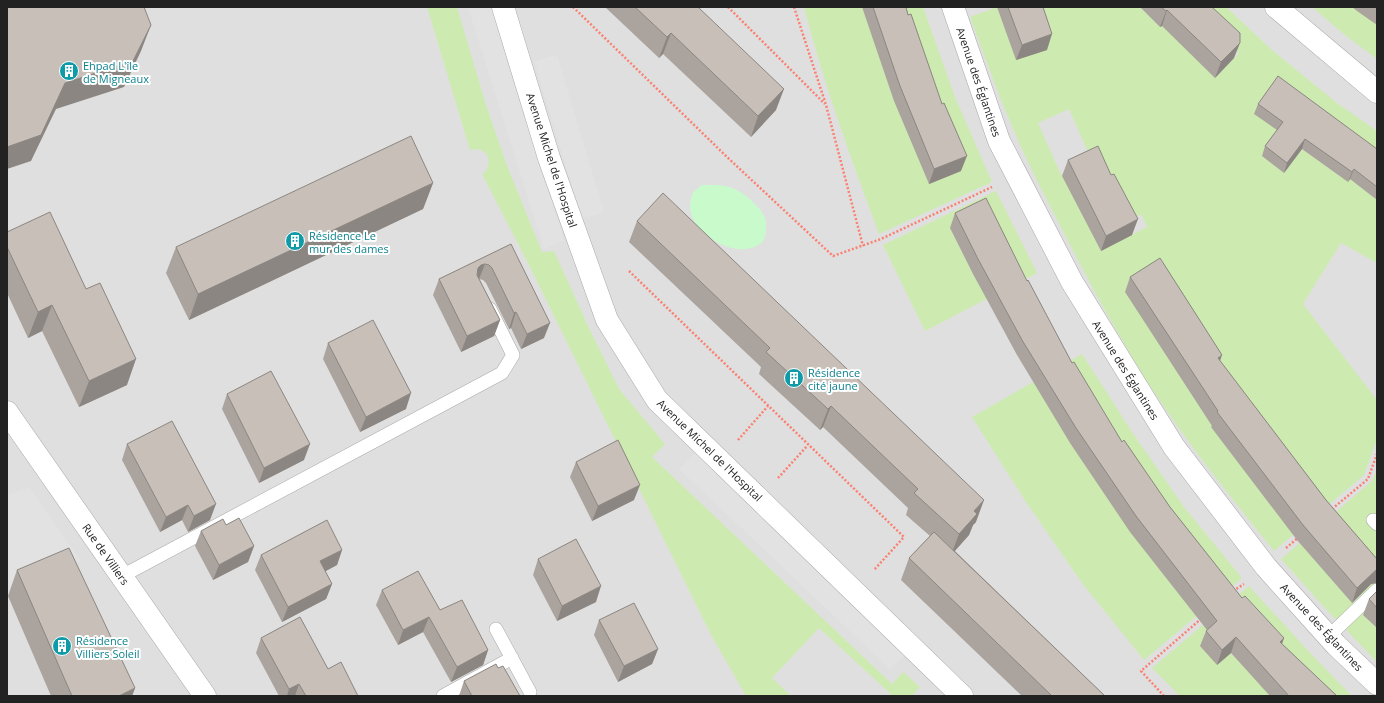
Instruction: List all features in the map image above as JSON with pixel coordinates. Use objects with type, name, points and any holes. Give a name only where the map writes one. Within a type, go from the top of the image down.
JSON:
[{"type":"street","name":"Avenue Michel de l'Hospital","points":[[503,7],[549,158],[607,320],[657,400],[962,696]]},
{"type":"street","name":"Avenue des Églantines","points":[[953,7],[999,141],[1072,282],[1174,447],[1266,567],[1328,637],[1377,684]]},
{"type":"street","points":[[1276,7],[1377,92]]},
{"type":"street","name":"Rue de Villiers","points":[[7,412],[205,696]]},
{"type":"lane","points":[[122,576],[502,372],[513,355],[486,300]]},
{"type":"lane","points":[[1328,637],[1377,590]]},
{"type":"lane","points":[[496,629],[530,692]]},
{"type":"lane","points":[[443,696],[512,658]]},
{"type":"path","points":[[573,7],[727,157],[833,256],[881,239],[993,186]]},
{"type":"path","points":[[728,7],[826,105]]},
{"type":"path","points":[[794,7],[826,105],[863,246]]},
{"type":"path","points":[[629,271],[904,537],[872,572]]},
{"type":"path","points":[[744,432],[768,406]]},
{"type":"path","points":[[776,480],[808,445]]},
{"type":"path","points":[[1327,513],[1368,479],[1377,454]]},
{"type":"path","points":[[1282,552],[1304,532]]},
{"type":"path","points":[[1230,594],[1236,589]]},
{"type":"path","points":[[1164,696],[1141,672],[1206,615]]},
{"type":"shaded area","points":[[7,7],[1377,7],[1377,696],[7,696]]},
{"type":"shaded area","points":[[468,7],[492,7],[564,240],[544,249]]},
{"type":"shaded area","points":[[557,55],[604,212],[582,219],[534,61]]},
{"type":"shaded area","points":[[695,453],[906,654],[890,669],[679,469]]},
{"type":"shaded area","points":[[29,487],[81,561],[60,574],[7,596],[7,495]]},
{"type":"green space","points":[[427,7],[457,7],[486,105],[506,163],[542,252],[554,251],[619,389],[665,444],[652,457],[892,684],[903,672],[920,687],[912,696],[893,696],[819,628],[772,678],[791,696],[746,696],[710,633],[529,265],[482,174],[486,171],[489,163],[487,154],[479,149],[470,150]]},
{"type":"green space","points":[[804,7],[923,7],[955,97],[992,182],[879,234],[838,121]]},
{"type":"green space","points":[[997,7],[1017,60],[1032,7],[1226,7],[1272,50],[1337,103],[1377,131],[1377,263],[1341,243],[1303,304],[1377,400],[1377,439],[1364,475],[1274,551],[1184,435],[1143,375],[1108,315],[1075,254],[1022,149],[999,95],[970,17]],"holes":[[[1198,14],[1239,53],[1216,77]],[[1069,109],[1092,161],[1061,175],[1038,123]],[[1280,132],[1348,182],[1302,149],[1284,173]],[[1141,214],[1147,227],[1101,251],[1126,223]]]},
{"type":"green space","points":[[1312,7],[1377,7],[1377,59],[1346,36]]},
{"type":"green space","points":[[702,185],[721,185],[732,188],[751,200],[763,214],[766,221],[766,234],[764,240],[760,244],[750,248],[739,249],[727,247],[705,234],[697,225],[692,215],[690,205],[693,193]]},
{"type":"green space","points":[[996,191],[1037,273],[925,331],[883,245]],"holes":[[[950,228],[1006,265],[976,280]]]},
{"type":"green space","points":[[1082,354],[1132,432],[1184,507],[1242,578],[1144,660],[1082,583],[1026,502],[972,417]]},
{"type":"green space","points":[[1377,469],[1377,623],[1374,626],[1377,628],[1377,662],[1324,607],[1281,559],[1372,481]]},
{"type":"green space","points":[[1249,586],[1352,696],[1180,696],[1152,668]],"holes":[[[1240,611],[1253,677],[1231,653],[1217,665]]]},
{"type":"building","name":"Ehpad L'île de Migneaux","points":[[7,7],[144,7],[151,25],[133,61],[65,83],[41,135],[7,147]]},
{"type":"building","points":[[635,7],[698,7],[784,89],[758,116],[671,33],[667,37]]},
{"type":"building","points":[[873,7],[906,7],[908,15],[911,14],[942,104],[944,103],[967,156],[934,169],[900,86]]},
{"type":"building","points":[[1008,7],[1043,7],[1052,34],[1022,45]]},
{"type":"building","points":[[1161,7],[1212,7],[1240,33],[1240,43],[1221,62],[1167,10],[1166,11]]},
{"type":"building","points":[[1278,76],[1377,149],[1377,187],[1354,169],[1352,172],[1305,139],[1287,163],[1265,146],[1283,122],[1258,104]]},
{"type":"building","points":[[411,136],[433,183],[198,294],[176,247]]},
{"type":"building","points":[[1098,146],[1111,175],[1114,174],[1138,219],[1106,236],[1068,160]]},
{"type":"building","points":[[663,193],[984,500],[974,511],[977,514],[959,534],[914,493],[918,489],[831,406],[828,409],[766,352],[770,348],[637,221]]},
{"type":"building","points":[[986,198],[1027,281],[1028,280],[1072,363],[1074,362],[1122,442],[1124,440],[1170,507],[1242,598],[1245,596],[1284,638],[1280,642],[1337,696],[1289,696],[1236,637],[1222,650],[1206,631],[1217,621],[1136,516],[1076,428],[1022,340],[978,259],[955,213]]},
{"type":"building","points":[[50,212],[86,289],[100,283],[136,359],[89,381],[52,305],[38,312],[7,247],[7,232]]},
{"type":"building","points":[[511,244],[550,323],[527,334],[516,312],[514,313],[492,268],[485,264],[478,268],[477,275],[500,320],[467,336],[439,279]]},
{"type":"building","points":[[1160,258],[1222,355],[1218,358],[1326,500],[1377,559],[1377,569],[1357,588],[1303,525],[1217,412],[1218,411],[1130,277]]},
{"type":"building","points":[[373,320],[411,393],[366,417],[328,343]]},
{"type":"building","points":[[271,371],[310,444],[264,468],[227,394]]},
{"type":"building","points":[[172,421],[216,504],[194,516],[188,505],[166,517],[127,444]]},
{"type":"building","points":[[618,440],[640,485],[598,506],[576,462]]},
{"type":"building","points":[[239,518],[254,546],[219,565],[201,531],[223,519],[226,525]]},
{"type":"building","points":[[327,520],[342,550],[320,561],[332,584],[288,607],[261,555]]},
{"type":"building","points":[[934,532],[1105,696],[1052,696],[909,558]]},
{"type":"building","points":[[576,539],[601,586],[562,606],[538,559]]},
{"type":"building","points":[[69,548],[135,688],[119,696],[72,696],[17,570]]},
{"type":"building","points":[[418,571],[440,610],[462,600],[488,650],[457,667],[429,617],[403,630],[382,590]]},
{"type":"building","points":[[1377,591],[1377,608],[1369,599]]},
{"type":"building","points":[[634,603],[658,649],[624,666],[599,620]]},
{"type":"building","points":[[300,617],[328,669],[341,662],[358,696],[306,696],[299,684],[289,689],[261,638]]},
{"type":"building","points":[[496,664],[498,668],[503,666],[520,696],[472,696],[464,681]]},
{"type":"place","name":"Ehpad L'île de Migneaux","points":[[69,71]]},
{"type":"place","name":"Résidence Le mur des dames","points":[[295,241]]},
{"type":"place","name":"Résidence cité jaune","points":[[794,378]]},
{"type":"place","name":"Résidence Villiers Soleil","points":[[62,646]]}]
